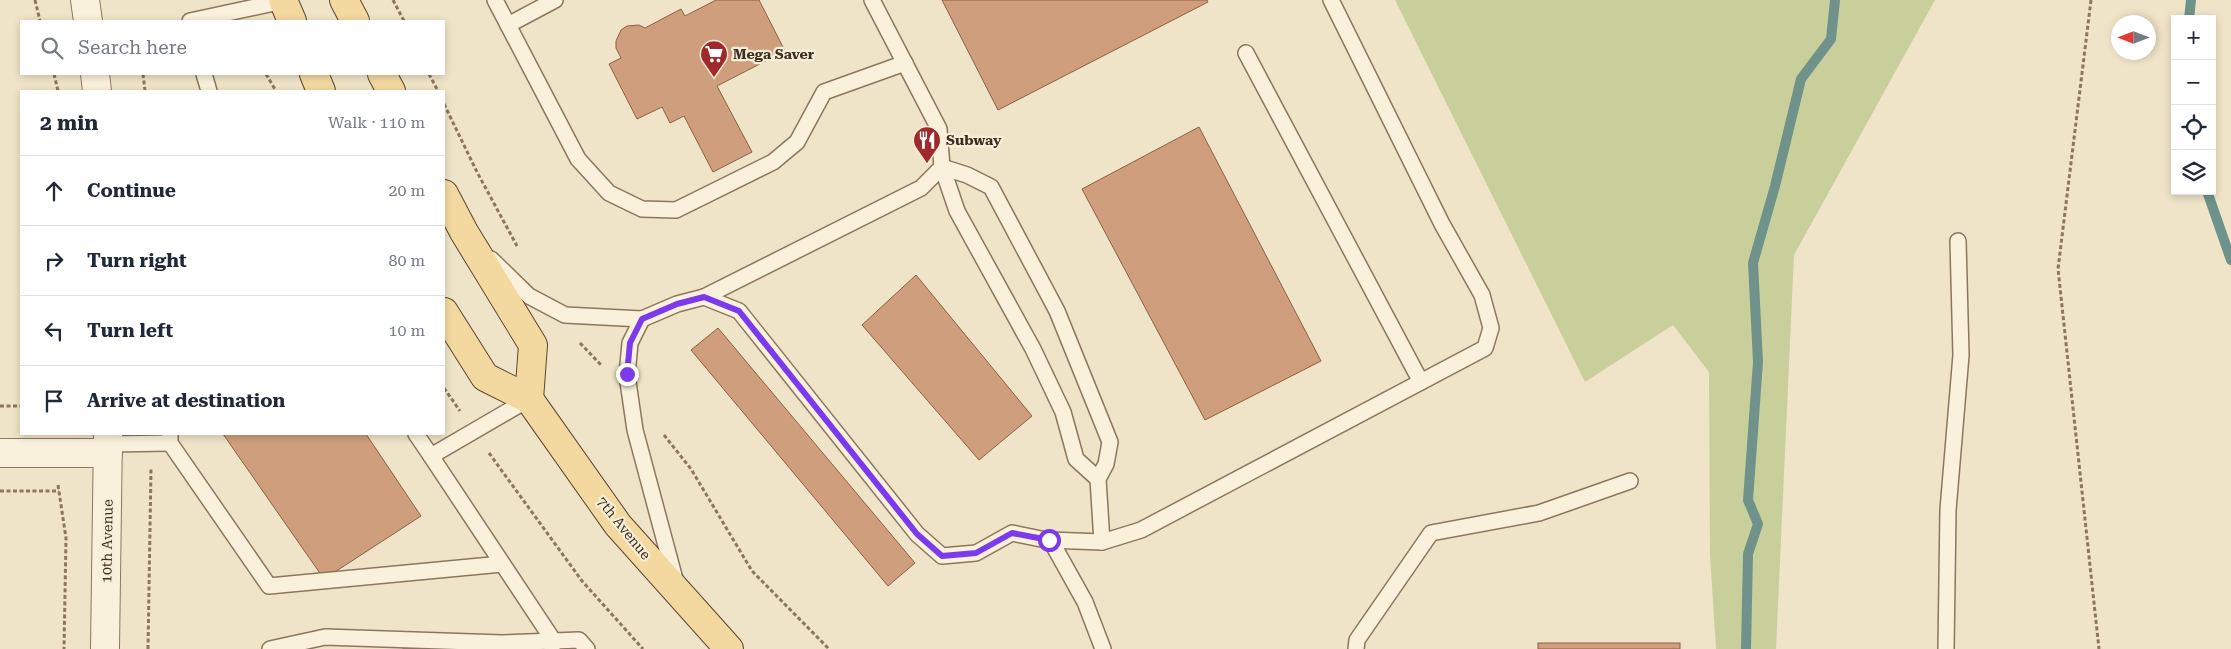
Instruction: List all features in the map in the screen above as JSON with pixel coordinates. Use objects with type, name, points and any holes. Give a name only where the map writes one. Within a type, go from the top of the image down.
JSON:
[{"type":"main road","points":[[344,0],[354,20]]},
{"type":"main road","points":[[314,75],[321,90]]},
{"type":"main road","points":[[383,75],[390,90]]},
{"type":"main road","points":[[445,196],[464,232],[533,345],[529,399]]},
{"type":"main road","name":"7th Avenue","points":[[445,314],[485,377],[529,399],[618,525],[729,649]]},
{"type":"street","points":[[85,0],[88,20]]},
{"type":"street","points":[[95,75],[97,90]]},
{"type":"street","points":[[0,453],[56,453],[108,443]]},
{"type":"street","name":"10th Avenue","points":[[105,649],[108,443]]},
{"type":"lane","points":[[495,0],[578,159],[609,193],[642,209],[676,210],[773,162],[797,142],[824,92],[905,64]]},
{"type":"lane","points":[[508,25],[555,0]]},
{"type":"lane","points":[[872,0],[939,129],[942,167],[957,210],[1033,349],[1063,412],[1076,459],[1098,479]]},
{"type":"lane","points":[[704,297],[739,311],[917,534],[942,556],[976,553],[1012,533],[1049,540],[1102,542],[1141,530],[1484,348],[1491,328],[1482,294],[1442,224],[1331,0]]},
{"type":"lane","points":[[196,20],[287,6]]},
{"type":"lane","points":[[1246,53],[1421,382]]},
{"type":"lane","points":[[204,75],[210,90]]},
{"type":"lane","points":[[464,232],[529,296],[565,314],[642,319],[677,304],[704,297],[921,188],[942,167]]},
{"type":"lane","points":[[942,167],[968,175],[991,188],[1057,311],[1110,442],[1106,464],[1098,479],[1102,542]]},
{"type":"lane","points":[[1946,649],[1948,510],[1961,355],[1958,240]]},
{"type":"lane","points":[[642,319],[630,343],[627,374],[635,430],[679,592]]},
{"type":"lane","points":[[431,456],[529,399]]},
{"type":"lane","points":[[417,435],[502,564],[552,644]]},
{"type":"lane","points":[[108,443],[152,443],[170,438],[269,586],[502,564]]},
{"type":"lane","points":[[1356,649],[1357,640],[1431,533],[1539,513],[1630,481]]},
{"type":"lane","points":[[1049,540],[1085,602],[1102,649]]},
{"type":"lane","points":[[270,649],[325,637],[552,644],[579,640],[588,649]]},
{"type":"path","points":[[35,0],[40,20]]},
{"type":"path","points":[[393,0],[403,20]]},
{"type":"path","points":[[2092,0],[2058,269],[2099,649]]},
{"type":"path","points":[[54,75],[58,90]]},
{"type":"path","points":[[143,75],[145,90]]},
{"type":"path","points":[[267,75],[275,90]]},
{"type":"path","points":[[430,75],[437,90]]},
{"type":"path","points":[[445,389],[582,581],[643,649]]},
{"type":"path","points":[[0,406],[20,406]]},
{"type":"path","points":[[148,649],[152,443]]},
{"type":"path","points":[[56,453],[66,538],[64,649]]},
{"type":"path","points":[[0,491],[59,491]]},
{"type":"green space","points":[[1395,0],[1935,0],[1794,255],[1776,649],[1716,649],[1710,555],[1709,372],[1673,325],[1585,382]]},
{"type":"building","points":[[716,0],[759,0],[785,51],[717,86],[752,152],[713,172],[684,116],[670,123],[662,107],[637,119],[609,64],[621,58],[616,48],[616,41],[621,30],[627,26],[639,25],[645,28],[681,9],[685,16]]},
{"type":"building","points":[[942,0],[1207,0],[1208,2],[998,110]]},
{"type":"building","points":[[1199,127],[1321,361],[1205,420],[1082,189]]},
{"type":"building","points":[[916,275],[1032,416],[979,460],[862,325]]},
{"type":"building","points":[[718,328],[915,563],[888,586],[691,350]]},
{"type":"building","points":[[224,435],[367,435],[421,516],[324,579]]},
{"type":"building","points":[[403,643],[436,644],[436,649],[403,649]]},
{"type":"building","points":[[1538,643],[1680,643],[1680,649],[1538,649]]},
{"type":"waterway","points":[[1746,649],[1748,554],[1758,524],[1748,500],[1758,362],[1753,263],[1775,186],[1801,79],[1831,39],[1835,0]]},
{"type":"waterway","points":[[2189,15],[2191,0]]},
{"type":"waterway","points":[[2208,195],[2231,260]]},
{"type":"place","name":"Mega Saver","points":[[714,78]]},
{"type":"place","name":"Subway","points":[[927,164]]},
{"type":"route","points":[[627,374],[630,343],[642,319],[677,304],[704,297],[739,311],[917,534],[942,556],[976,553],[1012,533],[1049,540]]}]
